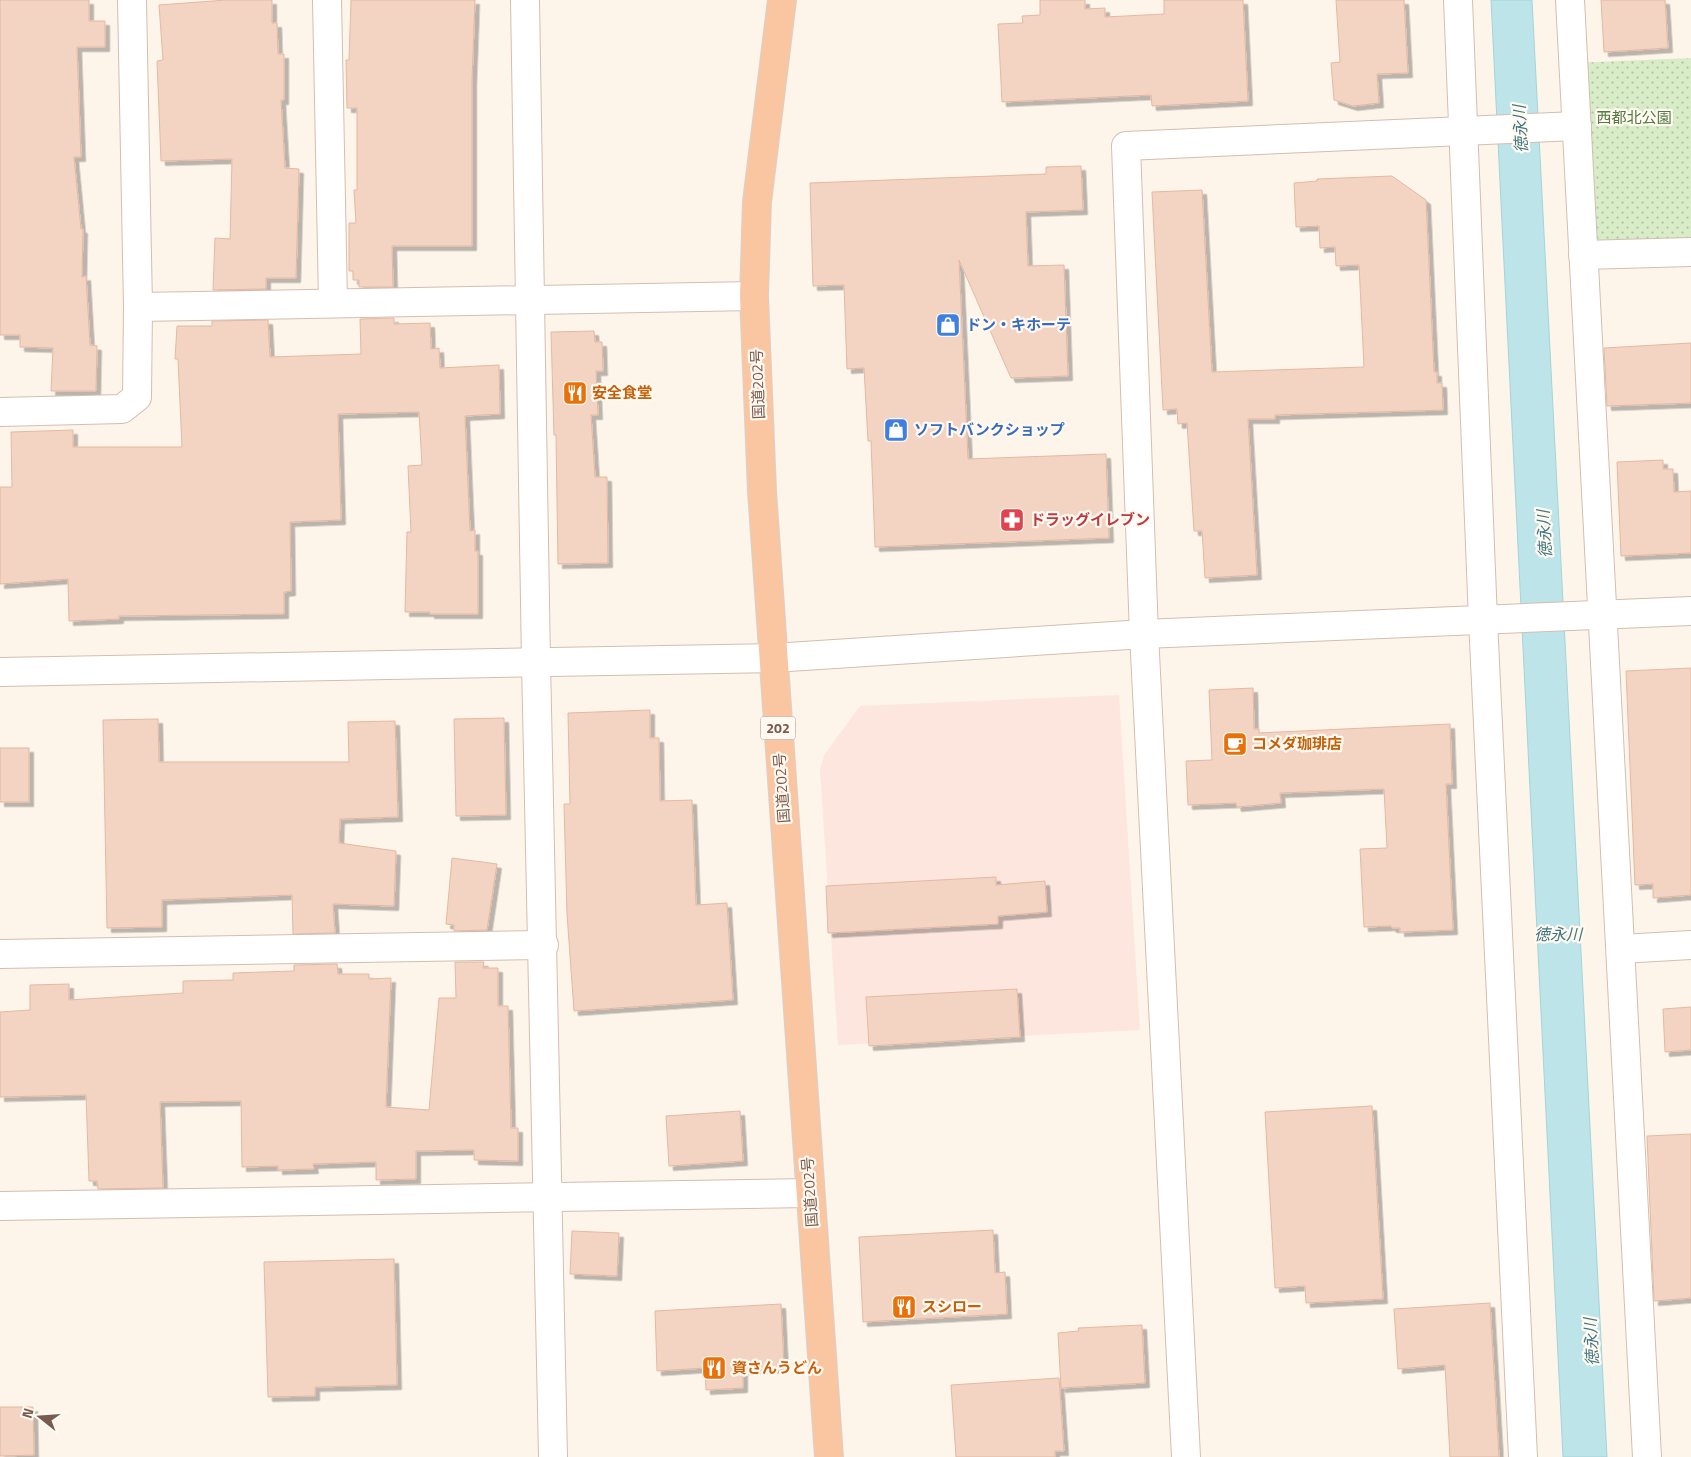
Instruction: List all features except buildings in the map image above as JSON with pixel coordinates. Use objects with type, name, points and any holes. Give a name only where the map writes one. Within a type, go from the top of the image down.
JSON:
[{"type":"highway","name":"国道202号","points":[[782,0],[757,202],[754,296],[762,491],[829,1457]]},
{"type":"street","points":[[0,412],[122,409],[137,397],[138,307],[132,0]]},
{"type":"street","points":[[327,0],[332,302]]},
{"type":"street","points":[[526,0],[536,662],[544,945],[554,1457]]},
{"type":"street","points":[[1458,0],[1484,620],[1523,1457]]},
{"type":"street","points":[[1570,0],[1647,1457]]},
{"type":"street","points":[[1186,1457],[1144,634],[1126,146],[1577,126]]},
{"type":"street","points":[[1583,255],[1691,252]]},
{"type":"street","points":[[138,307],[332,302],[754,296]]},
{"type":"street","points":[[0,672],[773,658],[1144,634],[1691,611]]},
{"type":"street","points":[[0,954],[544,945]]},
{"type":"street","points":[[1621,949],[1691,945]]},
{"type":"street","points":[[0,1206],[548,1199],[810,1193]]},
{"type":"shaded area","points":[[1119,695],[1140,1030],[838,1045],[820,770],[824,755],[860,706]]},
{"type":"green space","name":"西都北公園","points":[[1691,58],[1691,252],[1583,255],[1573,63]]},
{"type":"water","name":"徳永川","points":[[1491,0],[1532,0],[1607,1457],[1563,1457]]},
{"type":"place","name":"ドン・キホーテ","points":[[948,325]]},
{"type":"place","name":"安全食堂","points":[[575,393]]},
{"type":"place","name":"ソフトバンクショップ","points":[[896,430]]},
{"type":"place","name":"ドラッグイレブン","points":[[1012,520]]},
{"type":"place","name":"コメダ珈琲店","points":[[1235,744]]},
{"type":"place","name":"スシロー","points":[[904,1307]]},
{"type":"place","name":"資さんうどん","points":[[714,1368]]}]
